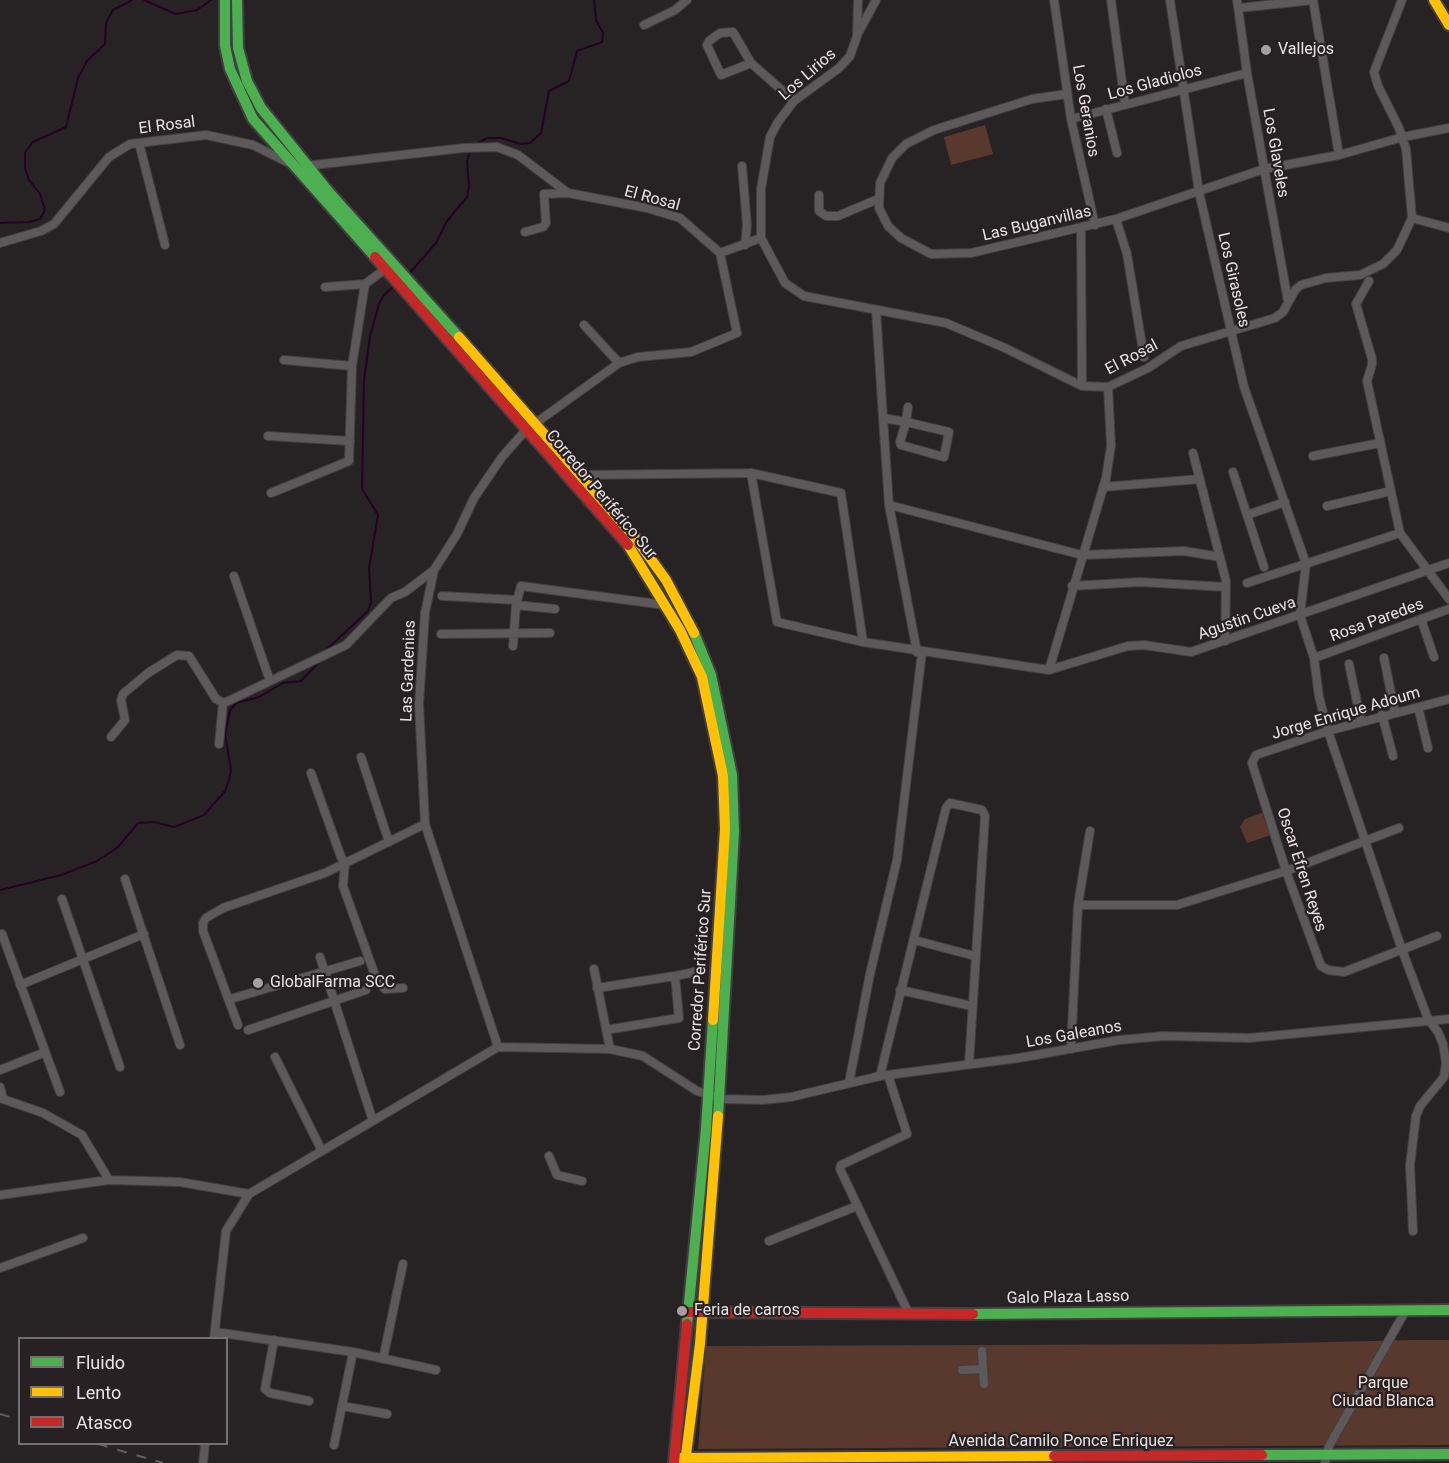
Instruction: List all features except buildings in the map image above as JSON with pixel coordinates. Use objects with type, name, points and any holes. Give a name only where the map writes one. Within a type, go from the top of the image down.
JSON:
[{"type":"main road","name":"Corredor Periférico Sur","points":[[237,0],[238,48],[247,81],[261,108],[306,166],[537,424],[637,540],[666,580],[690,625],[711,675],[722,718],[732,775],[734,832],[720,1047],[719,1098],[702,1313],[685,1460]]},
{"type":"main road","points":[[1434,0],[1449,25]]},
{"type":"main road","name":"Corredor Periférico Sur","points":[[225,3],[225,46],[235,83],[253,118],[290,163],[630,548],[666,605],[702,677],[723,776],[725,829],[707,1094],[674,1460]]},
{"type":"main road","name":"Galo Plaza Lasso","points":[[688,1312],[909,1314],[1449,1310]]},
{"type":"main road","name":"Avenida Camilo Ponce Enriquez","points":[[674,1460],[1325,1460],[1449,1454]]},
{"type":"street","points":[[644,25],[675,10],[687,0]]},
{"type":"street","name":"Los Lirios","points":[[761,238],[764,162],[778,122],[794,101],[839,68],[850,56],[856,36],[858,0]]},
{"type":"street","points":[[856,36],[876,0]]},
{"type":"street","name":"Los Geranios","points":[[1054,0],[1071,119],[1095,225]]},
{"type":"street","points":[[1111,0],[1125,104]]},
{"type":"street","name":"Los Girasoles","points":[[1170,0],[1199,192],[1230,331],[1244,387],[1305,561]]},
{"type":"street","points":[[1238,4],[1313,0],[1339,155]]},
{"type":"street","points":[[1402,0],[1374,72],[1378,86],[1403,137],[1412,219],[1449,228]]},
{"type":"street","name":"Los Glaveles","points":[[1238,4],[1247,73],[1288,301]]},
{"type":"street","points":[[751,63],[721,75],[707,45],[720,33],[733,32],[751,63],[794,101]]},
{"type":"street","name":"Los Gladiolos","points":[[1071,119],[1247,73]]},
{"type":"street","points":[[819,195],[819,211],[826,216],[838,216],[878,199],[880,183],[891,158],[906,144],[934,130],[1032,99],[1067,94]]},
{"type":"street","points":[[1106,109],[1118,153]]},
{"type":"street","name":"Las Buganvillas","points":[[878,199],[879,208],[888,226],[901,238],[932,254],[970,253],[1081,229],[1116,219],[1264,169],[1339,155],[1403,137],[1449,128]]},
{"type":"street","name":"El Rosal","points":[[0,243],[41,231],[54,224],[109,157],[119,149],[139,143],[214,136],[253,145],[290,163],[306,166],[463,148],[497,147],[518,154],[568,193],[646,208],[680,218],[720,253]]},
{"type":"street","points":[[139,143],[165,245]]},
{"type":"street","points":[[742,166],[747,225],[745,245]]},
{"type":"street","points":[[525,232],[543,227],[546,223],[544,194],[568,193]]},
{"type":"street","points":[[1116,219],[1127,254],[1144,357]]},
{"type":"street","name":"El Rosal","points":[[761,238],[785,283],[804,296],[946,323],[1005,348],[1082,386],[1108,387],[1148,368],[1181,346],[1275,318],[1283,312],[1295,290],[1311,281],[1360,275],[1383,264],[1397,250],[1412,219]]},
{"type":"street","points":[[1081,229],[1082,386]]},
{"type":"street","points":[[584,325],[619,363],[638,357],[691,352],[737,333],[720,253],[761,238]]},
{"type":"street","points":[[325,287],[366,284],[384,270]]},
{"type":"street","points":[[1369,281],[1356,304],[1372,359],[1367,381],[1400,533],[1449,599]]},
{"type":"street","points":[[271,493],[345,465],[350,456],[352,366],[366,284]]},
{"type":"street","points":[[849,1083],[870,974],[897,860],[920,652],[889,505],[876,310]]},
{"type":"street","points":[[284,360],[352,366]]},
{"type":"street","name":"Las Gardenias","points":[[498,1047],[425,824],[419,704],[424,613],[434,570],[457,534],[474,498],[502,457],[526,430],[619,363]]},
{"type":"street","points":[[751,473],[777,622],[863,642],[1049,670],[1103,487],[1111,446],[1108,387]]},
{"type":"street","points":[[883,418],[906,422],[949,432],[945,457],[903,447],[900,442],[906,422],[908,407]]},
{"type":"street","points":[[268,436],[350,441]]},
{"type":"street","points":[[1312,456],[1380,443]]},
{"type":"street","points":[[1193,453],[1226,587],[1225,641]]},
{"type":"street","points":[[1233,472],[1264,567]]},
{"type":"street","points":[[582,475],[751,473],[841,493],[863,642]]},
{"type":"street","points":[[1103,487],[1200,479]]},
{"type":"street","points":[[1327,506],[1390,491]]},
{"type":"street","points":[[1247,515],[1285,502]]},
{"type":"street","points":[[889,505],[1082,555],[1184,551],[1220,557]]},
{"type":"street","points":[[1247,583],[1305,561],[1400,533]]},
{"type":"street","points":[[1305,561],[1300,615],[1314,658],[1319,697],[1328,731],[1402,950],[1428,1019],[1441,1037],[1446,1070],[1444,1077],[1420,1106],[1416,1116],[1410,1166],[1413,1231]]},
{"type":"street","name":"Agustin Cueva","points":[[1049,670],[1128,646],[1144,645],[1191,652],[1449,563]]},
{"type":"street","points":[[223,703],[346,645],[391,598],[405,592],[434,570]]},
{"type":"street","points":[[234,576],[270,681]]},
{"type":"street","points":[[1072,586],[1140,582],[1226,587]]},
{"type":"street","points":[[513,646],[512,632],[518,589],[526,585],[666,605]]},
{"type":"street","points":[[442,596],[555,609]]},
{"type":"street","name":"Rosa Paredes","points":[[1314,658],[1449,609]]},
{"type":"street","points":[[1421,619],[1434,657]]},
{"type":"street","points":[[441,634],[550,633]]},
{"type":"street","points":[[111,737],[125,720],[121,700],[123,694],[148,673],[177,655],[189,656],[216,699],[223,703]]},
{"type":"street","points":[[1384,658],[1395,713]]},
{"type":"street","points":[[1349,664],[1362,721]]},
{"type":"street","name":"Jorge Enrique Adoum","points":[[1252,758],[1328,731],[1449,699]]},
{"type":"street","points":[[219,744],[223,703]]},
{"type":"street","points":[[1418,707],[1428,748]]},
{"type":"street","points":[[1382,716],[1393,756]]},
{"type":"street","points":[[361,757],[388,842]]},
{"type":"street","name":"Oscar Efren Reyes","points":[[1252,758],[1286,871],[1317,959],[1328,970],[1344,972],[1402,950]]},
{"type":"street","points":[[311,773],[345,863],[343,886],[377,981],[385,989],[403,988]]},
{"type":"street","points":[[909,1314],[841,1174],[841,1165],[907,1134],[884,1075],[900,990],[947,804],[982,810],[985,816],[969,1064]]},
{"type":"street","points":[[238,1025],[202,923],[206,918],[223,908],[291,887],[425,824]]},
{"type":"street","points":[[1078,905],[1177,905],[1286,871],[1399,828]]},
{"type":"street","points":[[1071,1049],[1078,905],[1089,831]]},
{"type":"street","points":[[125,879],[180,1045]]},
{"type":"street","points":[[62,899],[120,1067]]},
{"type":"street","points":[[3,934],[44,1053],[60,1092]]},
{"type":"street","points":[[20,985],[144,934]]},
{"type":"street","points":[[1402,950],[1437,936]]},
{"type":"street","points":[[914,940],[975,956]]},
{"type":"street","points":[[320,957],[373,1121]]},
{"type":"street","points":[[234,998],[360,961]]},
{"type":"street","points":[[594,969],[610,1050]]},
{"type":"street","points":[[597,988],[700,971]]},
{"type":"street","points":[[606,1030],[679,1018],[675,976]]},
{"type":"street","points":[[248,1030],[366,990]]},
{"type":"street","points":[[900,990],[972,1006]]},
{"type":"street","name":"Los Galeanos","points":[[498,1047],[610,1050],[643,1056],[697,1091],[719,1098],[791,1097],[884,1075],[1071,1049],[1119,1040],[1164,1036],[1248,1038],[1428,1019],[1449,1019]]},
{"type":"street","points":[[436,1370],[353,1352],[274,1340],[214,1335],[226,1232],[249,1194],[498,1047]]},
{"type":"street","points":[[0,1070],[44,1053]]},
{"type":"street","points":[[275,1057],[322,1151]]},
{"type":"street","points":[[0,1087],[2,1098],[43,1113],[82,1135],[109,1180]]},
{"type":"street","points":[[549,1156],[557,1175],[582,1181]]},
{"type":"street","points":[[0,1195],[109,1180],[180,1182],[249,1194]]},
{"type":"street","points":[[769,1241],[857,1206]]},
{"type":"street","points":[[0,1268],[83,1238]]},
{"type":"street","points":[[383,1359],[403,1264]]},
{"type":"street","points":[[1325,1460],[1406,1310]]},
{"type":"street","points":[[274,1340],[265,1389],[270,1393],[309,1401]]},
{"type":"street","points":[[982,1351],[984,1384]]},
{"type":"street","points":[[334,1445],[353,1352]]},
{"type":"street","points":[[962,1370],[983,1369]]},
{"type":"street","points":[[342,1406],[387,1414]]},
{"type":"street","points":[[203,1463],[205,1445]]},
{"type":"green space","points":[[985,125],[993,154],[951,165],[944,137]]},
{"type":"green space","points":[[1262,813],[1271,835],[1247,843],[1240,827],[1245,819]]},
{"type":"green space","name":"Parque Ciudad Blanca","points":[[1449,1340],[1449,1445],[698,1449],[706,1346],[1248,1344]]},
{"type":"waterway","points":[[0,223],[29,222],[40,219],[45,210],[40,194],[29,180],[25,168],[25,152],[33,142],[66,127],[78,78],[87,61],[105,44],[106,23],[113,10],[132,0]]},
{"type":"waterway","points":[[144,0],[176,14],[197,10],[211,0]]},
{"type":"waterway","points":[[475,145],[487,138],[501,138],[521,144],[530,143],[541,133],[549,91],[569,81],[577,51],[602,42],[603,33],[596,20],[594,0]]},
{"type":"waterway","points":[[408,275],[436,243],[447,221],[467,197],[469,187],[467,161],[471,149]]},
{"type":"waterway","points":[[326,650],[368,611],[371,602],[369,568],[378,515],[362,489],[364,380],[370,336],[379,304],[384,295],[394,286]]},
{"type":"waterway","points":[[0,890],[61,875],[97,861],[118,847],[138,823],[154,822],[174,827],[204,815],[225,791],[229,780],[231,770],[225,734],[230,710],[236,703],[259,697],[283,683],[301,681],[320,661]]},
{"type":"railway","points":[[0,1414],[18,1419]]},
{"type":"railway","points":[[101,1445],[163,1463]]},
{"type":"traffic: fast","points":[[225,0],[225,46],[230,69],[253,119],[375,257]]},
{"type":"traffic: fast","points":[[237,0],[238,48],[247,81],[261,108],[328,191],[459,337]]},
{"type":"traffic: fast","points":[[694,633],[711,675],[732,775],[734,832],[718,1116]]},
{"type":"traffic: fast","points":[[687,1324],[706,1129],[713,1020]]},
{"type":"traffic: fast","points":[[973,1314],[1449,1310]]},
{"type":"traffic: fast","points":[[1262,1455],[1449,1454]]},
{"type":"traffic: slow","points":[[1434,0],[1449,25]]},
{"type":"traffic: slow","points":[[459,337],[637,540],[666,580],[694,633]]},
{"type":"traffic: slow","points":[[628,545],[680,630],[702,677],[723,776],[725,829],[713,1020]]},
{"type":"traffic: slow","points":[[685,1463],[700,1344],[718,1116]]},
{"type":"traffic: slow","points":[[678,1458],[1054,1456]]},
{"type":"traffic: jam","points":[[375,257],[628,545]]},
{"type":"traffic: jam","points":[[688,1312],[973,1314]]},
{"type":"traffic: jam","points":[[674,1463],[687,1324]]},
{"type":"traffic: jam","points":[[1054,1456],[1262,1455]]},
{"type":"place","name":"Vallejos","points":[[1266,50]]},
{"type":"place","name":"GlobalFarma SCC","points":[[258,983]]},
{"type":"place","name":"Feria de carros","points":[[682,1311]]}]
